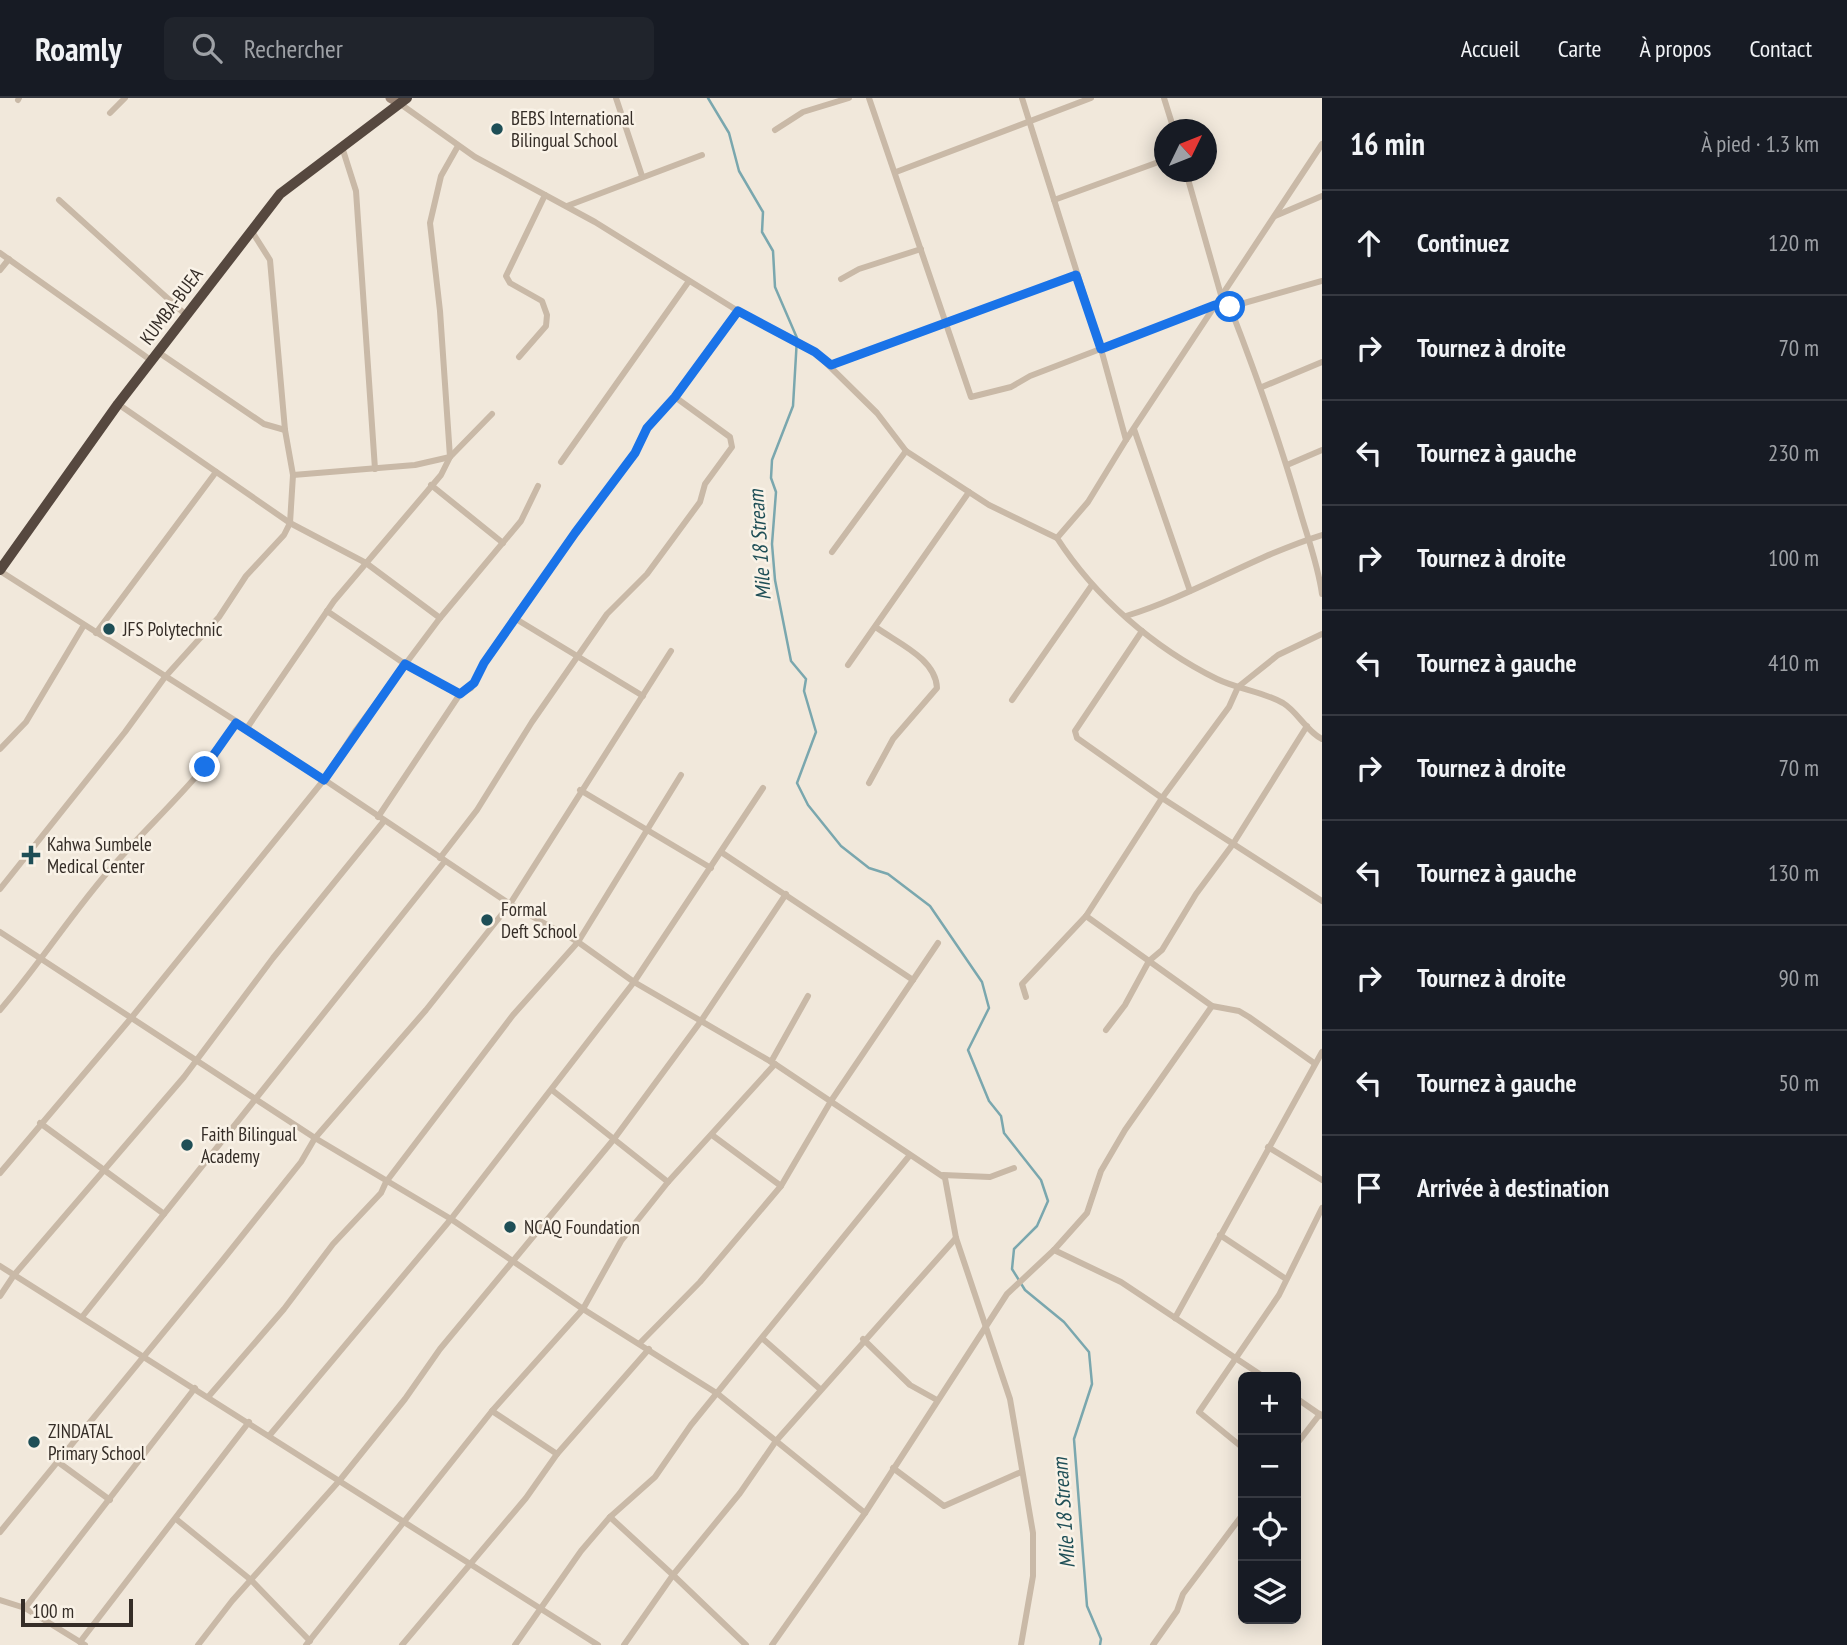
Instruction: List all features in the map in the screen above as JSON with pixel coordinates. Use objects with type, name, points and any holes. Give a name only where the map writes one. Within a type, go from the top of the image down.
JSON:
[{"type":"highway","name":"KUMBA-BUEA","points":[[0,570],[118,404],[286,188],[398,100]]},
{"type":"street","points":[[110,113],[125,98]]},
{"type":"street","points":[[616,98],[642,176]]},
{"type":"street","points":[[775,130],[803,112],[849,98]]},
{"type":"street","points":[[869,98],[971,397],[1011,387],[1030,376],[1215,305],[1230,307],[1322,281]]},
{"type":"street","points":[[1022,98],[1101,349],[1126,440]]},
{"type":"street","points":[[896,172],[1091,98]]},
{"type":"street","points":[[1164,98],[1171,119]]},
{"type":"street","points":[[398,100],[458,146],[566,206],[792,343],[815,352],[877,413],[906,451],[969,492],[1057,538],[1092,585],[1142,631],[1188,663],[1238,687],[1261,691],[1287,705],[1322,739]]},
{"type":"street","points":[[1057,538],[1088,502],[1133,429],[1322,144]]},
{"type":"street","points":[[342,145],[356,191],[376,469]]},
{"type":"street","points":[[450,457],[440,311],[429,223],[441,176],[458,146]]},
{"type":"street","points":[[566,206],[702,155]]},
{"type":"street","points":[[1054,200],[1154,163]]},
{"type":"street","points":[[1189,182],[1221,295]]},
{"type":"street","points":[[519,357],[546,326],[547,320],[542,301],[510,283],[506,276],[545,195]]},
{"type":"street","points":[[1273,217],[1322,196]]},
{"type":"street","points":[[59,200],[186,314]]},
{"type":"street","points":[[0,889],[125,732],[164,677],[219,617],[246,576],[284,535],[290,523],[293,475],[285,430],[270,260],[251,230]]},
{"type":"street","points":[[841,279],[859,269],[921,249]]},
{"type":"street","points":[[0,253],[155,357],[264,424],[285,430]]},
{"type":"street","points":[[0,270],[9,259]]},
{"type":"street","points":[[831,365],[1076,275]]},
{"type":"street","points":[[561,462],[689,281]]},
{"type":"street","points":[[1230,307],[1262,387],[1287,465],[1322,594]]},
{"type":"street","points":[[0,1296],[14,1275],[196,1059],[381,819],[460,694],[471,688],[484,663],[632,457],[647,428],[675,397],[738,311]]},
{"type":"street","points":[[1262,387],[1322,362]]},
{"type":"street","points":[[82,1317],[443,860],[532,722],[607,614],[647,574],[700,502],[705,484],[732,447],[730,437],[675,397]]},
{"type":"street","points":[[118,404],[290,523],[366,563],[440,618]]},
{"type":"street","points":[[247,728],[327,611],[431,485],[450,457],[492,414]]},
{"type":"street","points":[[1133,429],[1190,591]]},
{"type":"street","points":[[1287,465],[1322,450]]},
{"type":"street","points":[[832,552],[906,451]]},
{"type":"street","points":[[293,475],[376,469],[450,457]]},
{"type":"street","points":[[96,633],[216,472]]},
{"type":"street","points":[[431,485],[503,543]]},
{"type":"street","points":[[0,1173],[132,1017],[324,780],[405,664],[521,521],[538,486]]},
{"type":"street","points":[[848,665],[877,628],[969,492]]},
{"type":"street","points":[[1126,617],[1167,603],[1250,561],[1322,535]]},
{"type":"street","points":[[0,570],[247,728],[510,904],[578,942],[634,982],[773,1063],[941,1175],[947,1182],[956,1238],[1010,1399],[1035,1553],[1021,1645]]},
{"type":"street","points":[[1012,700],[1092,585]]},
{"type":"street","points":[[327,611],[405,664],[460,694]]},
{"type":"street","points":[[516,619],[643,695]]},
{"type":"street","points":[[0,749],[26,722],[84,625]]},
{"type":"street","points":[[869,783],[893,739],[937,688],[937,679],[926,662],[877,628]]},
{"type":"street","points":[[1142,631],[1075,734],[1162,798],[1322,901]]},
{"type":"street","points":[[1027,997],[1022,984],[1086,916],[1162,798],[1228,707],[1238,687],[1278,655],[1322,634]]},
{"type":"street","points":[[0,1532],[301,1162],[315,1138],[426,1010],[510,904],[580,790],[671,651]]},
{"type":"street","points":[[0,1010],[43,960],[104,876],[210,762],[236,723]]},
{"type":"street","points":[[1106,1030],[1125,1005],[1149,961],[1162,950],[1196,894],[1233,844],[1307,726]]},
{"type":"street","points":[[209,1396],[284,1309],[333,1244],[381,1193],[386,1182],[513,1015],[578,942],[681,775]]},
{"type":"street","points":[[269,1436],[451,1219],[552,1090],[634,982],[763,788]]},
{"type":"street","points":[[580,790],[710,868]]},
{"type":"street","points":[[721,852],[913,981]]},
{"type":"street","points":[[198,1645],[340,1479],[405,1399],[440,1349],[515,1262],[614,1139],[701,1021],[786,894]]},
{"type":"street","points":[[1086,916],[1212,1006],[1239,1011],[1250,1017],[1314,1063]]},
{"type":"street","points":[[0,932],[315,1138],[451,1219],[583,1309],[718,1394],[865,1513]]},
{"type":"street","points":[[640,1343],[700,1282],[781,1186],[831,1101],[938,943]]},
{"type":"street","points":[[176,1519],[251,1580],[308,1643],[492,1411],[583,1309],[621,1241],[668,1182],[773,1063],[808,996]]},
{"type":"street","points":[[772,1645],[865,1513],[1012,1288],[1054,1250],[1087,1213],[1101,1171],[1125,1130],[1212,1006]]},
{"type":"street","points":[[1175,1318],[1322,1052]]},
{"type":"street","points":[[552,1090],[668,1182]]},
{"type":"street","points":[[40,1123],[164,1214]]},
{"type":"street","points":[[712,1135],[781,1186]]},
{"type":"street","points":[[1268,1147],[1322,1180]]},
{"type":"street","points":[[514,1645],[610,1517],[656,1477],[691,1425],[910,1155]]},
{"type":"street","points":[[941,1175],[990,1177],[1014,1168]]},
{"type":"street","points":[[1238,1444],[1199,1412],[1286,1279],[1322,1208]]},
{"type":"street","points":[[1220,1235],[1286,1279]]},
{"type":"street","points":[[624,1645],[673,1575],[740,1493],[776,1441],[863,1339],[956,1238]]},
{"type":"street","points":[[1054,1250],[1114,1278],[1256,1372]]},
{"type":"street","points":[[0,1266],[340,1479],[597,1645]]},
{"type":"street","points":[[763,1339],[821,1389]]},
{"type":"street","points":[[863,1339],[910,1385],[937,1400]]},
{"type":"street","points":[[402,1645],[468,1563],[526,1498],[557,1454],[649,1349]]},
{"type":"street","points":[[25,1608],[195,1388]]},
{"type":"street","points":[[1301,1401],[1321,1415],[1301,1438]]},
{"type":"street","points":[[492,1411],[557,1454]]},
{"type":"street","points":[[0,1600],[25,1608],[83,1643],[249,1422]]},
{"type":"street","points":[[58,1462],[110,1500]]},
{"type":"street","points":[[893,1468],[939,1503],[949,1506],[1021,1472]]},
{"type":"street","points":[[610,1517],[746,1645]]},
{"type":"street","points":[[1153,1645],[1177,1612],[1183,1594],[1238,1521]]},
{"type":"waterway","name":"Mile 18 Stream","points":[[708,98],[729,133],[739,171],[763,212],[762,232],[773,251],[775,287],[797,338],[793,406],[772,460],[771,478],[776,492],[772,544],[775,580],[791,661],[806,679],[804,691],[816,732],[797,783],[808,805],[841,846],[869,868],[888,874],[930,906],[982,982],[989,1008],[968,1050],[989,1101],[1001,1116],[1004,1133],[1041,1180],[1048,1201],[1037,1226],[1014,1249],[1012,1269],[1025,1290],[1064,1322],[1089,1352],[1092,1384],[1074,1439],[1087,1606],[1101,1639],[1100,1645]]},
{"type":"place","name":"BEBS International Bilingual School","points":[[497,129]]},
{"type":"place","name":"JFS Polytechnic","points":[[109,629]]},
{"type":"place","name":"Kahwa Sumbele Medical Center","points":[[31,855]]},
{"type":"place","name":"Formal Deft School","points":[[487,920]]},
{"type":"place","name":"Faith Bilingual Academy","points":[[187,1145]]},
{"type":"place","name":"NCAQ Foundation","points":[[510,1227]]},
{"type":"place","name":"ZINDATAL Primary School","points":[[34,1442]]},
{"type":"route","points":[[205,767],[236,723],[324,780],[356,730],[405,664],[460,694],[471,688],[484,663],[635,453],[644,432],[675,397],[738,311],[792,343],[815,352],[831,365],[1076,275],[1101,349],[1215,305],[1230,307]]}]
